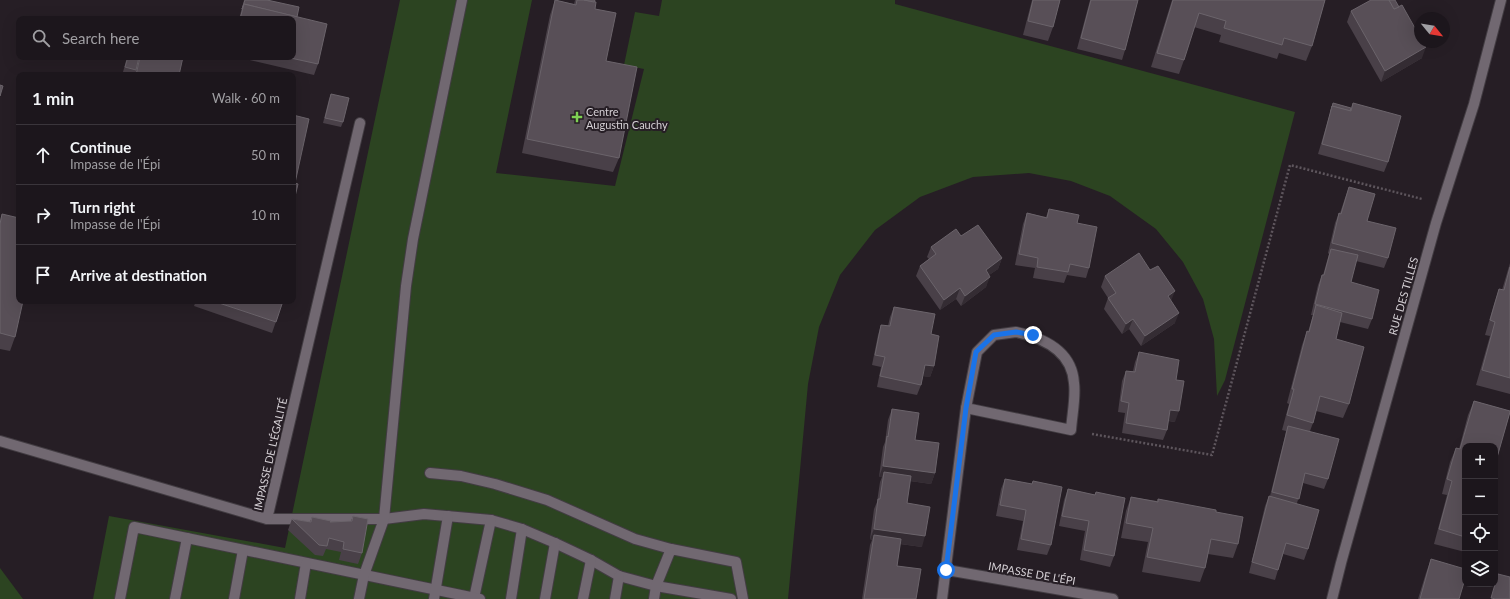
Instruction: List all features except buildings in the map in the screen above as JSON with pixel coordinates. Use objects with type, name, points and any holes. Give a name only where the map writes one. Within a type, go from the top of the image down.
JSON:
[{"type":"street","points":[[359,599],[364,575],[384,519],[407,280],[413,239],[462,0]]},
{"type":"street","name":"RUE DES TILLES","points":[[1332,599],[1347,540],[1442,204],[1474,104],[1501,0]]},
{"type":"street","name":"IMPASSE DE L'ÉGALITÉ","points":[[0,441],[267,519],[360,123]]},
{"type":"street","points":[[942,599],[966,408],[976,352],[994,335],[1016,332],[1027,334],[1050,343],[1069,362],[1074,383],[1071,430],[966,408]]},
{"type":"street","points":[[430,473],[461,476],[495,484],[547,500],[635,539],[671,549],[736,562],[743,599]]},
{"type":"street","points":[[267,519],[384,519],[424,514],[491,520],[522,529],[555,542],[619,576],[656,586],[731,599]]},
{"type":"street","points":[[434,594],[448,516]]},
{"type":"street","points":[[120,599],[134,527],[364,575],[434,594],[477,598],[491,520]]},
{"type":"street","points":[[511,599],[522,529]]},
{"type":"street","points":[[175,599],[187,538]]},
{"type":"street","points":[[545,599],[555,542]]},
{"type":"street","points":[[654,599],[656,586],[671,549]]},
{"type":"street","points":[[234,599],[243,550]]},
{"type":"street","points":[[582,599],[591,560]]},
{"type":"street","points":[[300,599],[306,563]]},
{"type":"street","name":"IMPASSE DE L'ÉPI","points":[[946,570],[1113,599]]},
{"type":"street","points":[[615,599],[619,576]]},
{"type":"path","points":[[1071,430],[1212,455],[1290,165],[1442,204]]},
{"type":"green space","points":[[400,0],[532,0],[496,173],[615,186],[644,69],[624,65],[635,12],[659,16],[662,0],[895,0],[895,4],[1295,112],[1225,380],[1217,396],[1214,339],[1203,299],[1183,262],[1156,229],[1110,196],[1071,181],[1029,173],[973,177],[920,197],[875,230],[840,275],[819,327],[808,384],[788,599],[93,599],[109,516],[285,548]]},
{"type":"green space","points":[[0,568],[23,599],[0,599]]},
{"type":"place","name":"Centre Augustin Cauchy","points":[[577,117]]},
{"type":"route","points":[[946,570],[966,408],[976,352],[994,335],[1016,332],[1033,335]]}]
